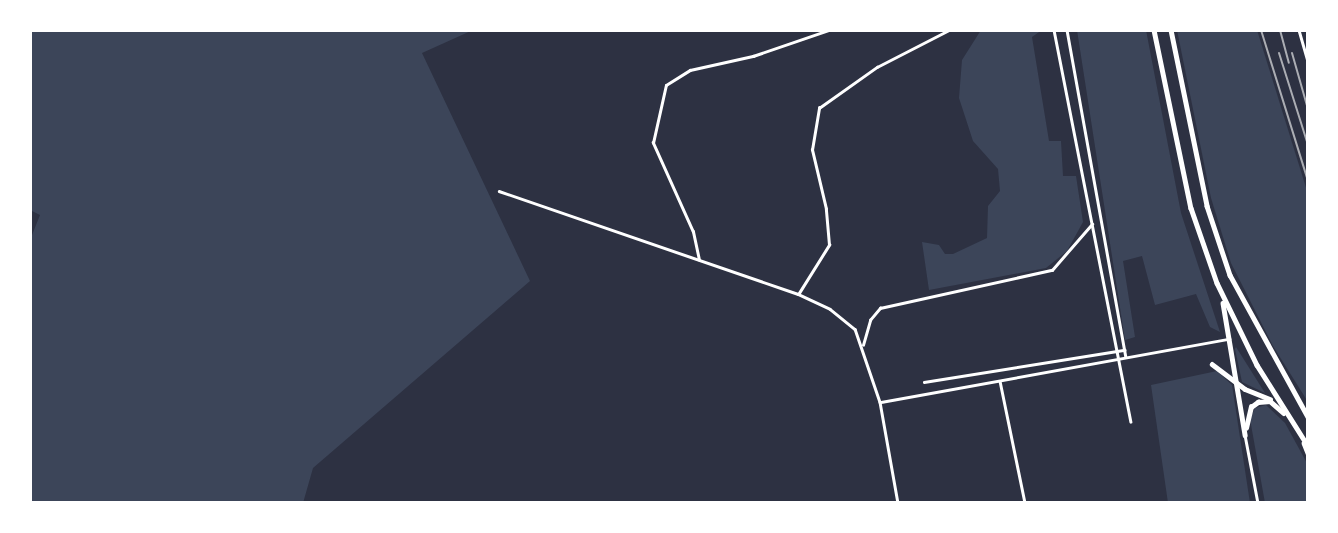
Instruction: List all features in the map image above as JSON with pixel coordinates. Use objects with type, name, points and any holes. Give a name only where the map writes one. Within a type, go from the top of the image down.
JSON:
[{"type":"main road","points":[[1154,30],[1191,208],[1223,298],[1308,453]]},
{"type":"main road","points":[[1171,30],[1207,206],[1230,275],[1307,414]]},
{"type":"main road","points":[[1223,298],[1245,435]]},
{"type":"main road","points":[[1212,363],[1278,405],[1308,446]]},
{"type":"main road","points":[[1245,435],[1251,407],[1264,400],[1278,405]]},
{"type":"street","points":[[699,260],[693,232],[653,143],[666,85],[690,70],[753,56],[829,30]]},
{"type":"street","points":[[798,294],[829,245],[826,209],[812,150],[819,108],[877,67],[950,30]]},
{"type":"street","points":[[1054,30],[1131,422]]},
{"type":"street","points":[[1067,30],[1126,358]]},
{"type":"street","points":[[1299,30],[1308,61]]},
{"type":"street","points":[[499,191],[798,294],[830,309],[855,329],[863,345],[880,402],[898,503]]},
{"type":"street","points":[[863,345],[870,320],[880,308],[1052,270],[1092,224]]},
{"type":"street","points":[[880,402],[1229,340]]},
{"type":"street","points":[[924,382],[1124,350]]},
{"type":"street","points":[[1000,381],[1025,503]]},
{"type":"street","points":[[1245,435],[1258,503]]},
{"type":"shaded area","points":[[30,30],[473,30],[422,53],[530,281],[313,468],[303,503],[30,503],[30,240],[40,215],[30,210]]},
{"type":"shaded area","points":[[981,30],[1042,30],[1032,37],[1049,141],[1061,141],[1063,176],[1076,176],[1083,222],[1067,251],[1046,268],[929,290],[922,242],[939,245],[945,254],[953,254],[987,238],[988,206],[1000,191],[998,169],[973,141],[959,98],[962,60]]},
{"type":"shaded area","points":[[1077,30],[1146,30],[1181,213],[1220,332],[1210,327],[1196,294],[1155,305],[1142,256],[1123,261],[1135,337],[1125,340]]},
{"type":"shaded area","points":[[1177,30],[1257,30],[1308,194],[1308,402],[1273,346],[1231,263],[1211,198]]},
{"type":"shaded area","points":[[1236,347],[1265,393],[1242,382]]},
{"type":"shaded area","points":[[1217,371],[1232,385],[1250,503],[1168,503],[1151,385]]},
{"type":"shaded area","points":[[1266,405],[1285,423],[1308,465],[1308,503],[1265,503],[1250,419],[1255,408]]},
{"type":"railway","points":[[1261,30],[1308,181]]},
{"type":"railway","points":[[1280,30],[1289,63]]},
{"type":"railway","points":[[1279,53],[1308,145]]},
{"type":"railway","points":[[1292,53],[1308,109]]}]
